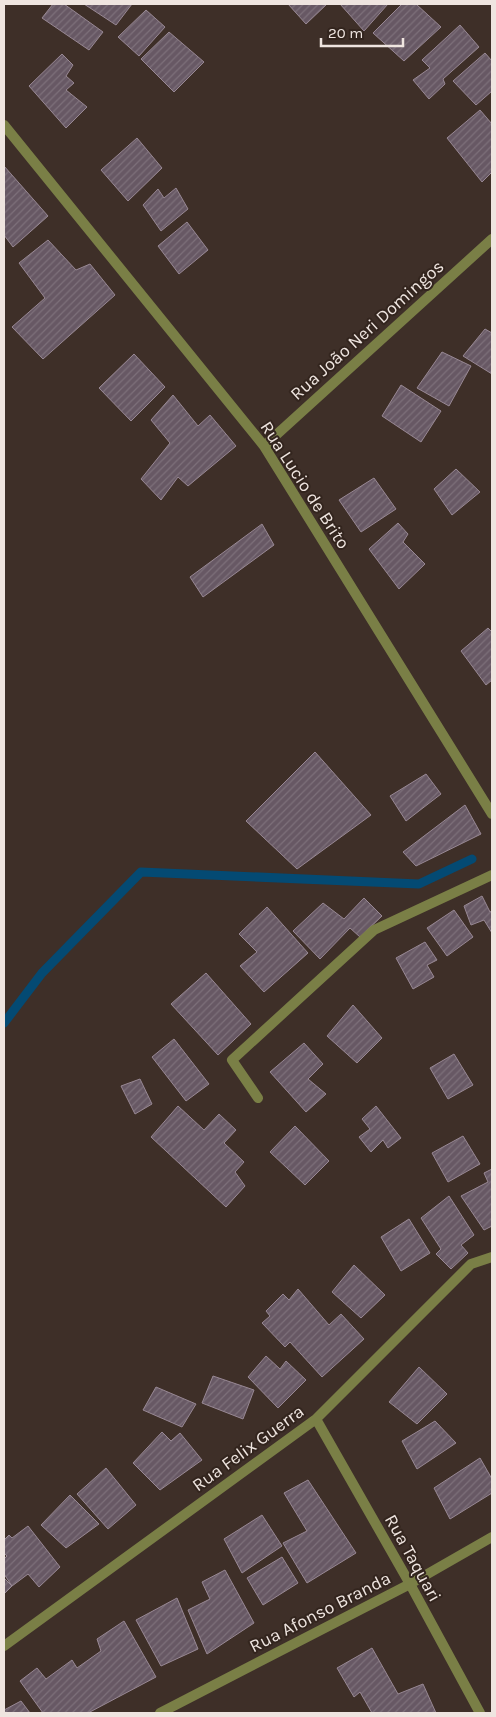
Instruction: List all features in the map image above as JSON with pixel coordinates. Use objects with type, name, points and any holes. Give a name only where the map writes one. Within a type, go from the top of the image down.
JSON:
[{"type":"street","name":"Rua Lucio de Brito","points":[[4,125],[264,446],[492,814]]},
{"type":"street","name":"Rua João Neri Domingos","points":[[264,446],[492,239]]},
{"type":"street","points":[[258,1098],[232,1060],[374,930],[492,875]]},
{"type":"street","name":"Rua Felix Guerra","points":[[4,1646],[316,1419],[471,1264],[492,1257]]},
{"type":"street","name":"Rua Taquari","points":[[316,1419],[410,1584],[480,1713]]},
{"type":"street","name":"Rua Afonso Branda","points":[[160,1713],[410,1584],[492,1536]]},
{"type":"building","points":[[53,4],[64,4],[103,32],[89,50],[42,18]]},
{"type":"building","points":[[84,4],[132,4],[116,25]]},
{"type":"building","points":[[288,4],[327,4],[306,24]]},
{"type":"building","points":[[340,4],[388,4],[364,31]]},
{"type":"building","points":[[402,4],[416,4],[441,27],[404,61],[373,33]]},
{"type":"building","points":[[146,10],[165,27],[139,56],[118,37]]},
{"type":"building","points":[[460,25],[479,47],[443,79],[445,84],[429,99],[413,80],[430,68],[422,60]]},
{"type":"building","points":[[169,32],[204,62],[174,92],[141,59]]},
{"type":"building","points":[[485,53],[492,61],[492,91],[476,105],[453,81]]},
{"type":"building","points":[[62,54],[73,65],[66,76],[74,83],[66,90],[87,107],[66,128],[29,86]]},
{"type":"building","points":[[480,110],[492,124],[492,172],[482,182],[447,138]]},
{"type":"building","points":[[137,138],[162,168],[128,201],[101,170]]},
{"type":"building","points":[[4,166],[48,216],[13,247],[4,235]]},
{"type":"building","points":[[176,188],[188,209],[161,231],[143,205],[158,189],[164,198]]},
{"type":"building","points":[[187,222],[208,250],[179,274],[158,246]]},
{"type":"building","points":[[48,240],[76,270],[90,264],[115,295],[43,359],[12,327],[45,298],[19,263]]},
{"type":"building","points":[[485,329],[492,333],[492,374],[463,356]]},
{"type":"building","points":[[442,352],[471,366],[449,406],[417,388]]},
{"type":"building","points":[[134,354],[165,387],[131,421],[99,388]]},
{"type":"building","points":[[401,385],[441,411],[421,442],[382,416]]},
{"type":"building","points":[[173,395],[198,426],[210,415],[236,446],[188,486],[178,477],[161,500],[141,479],[170,443],[151,420]]},
{"type":"building","points":[[456,469],[480,492],[452,515],[434,489]]},
{"type":"building","points":[[374,478],[396,509],[361,532],[339,500]]},
{"type":"building","points":[[398,523],[408,534],[403,542],[425,564],[399,589],[369,549]]},
{"type":"building","points":[[262,524],[274,545],[203,597],[190,577]]},
{"type":"building","points":[[488,628],[492,632],[492,680],[486,685],[461,651]]},
{"type":"building","points":[[315,752],[371,815],[297,869],[246,821]]},
{"type":"building","points":[[426,774],[441,794],[406,821],[390,796]]},
{"type":"building","points":[[465,805],[481,834],[416,866],[403,852]]},
{"type":"building","points":[[482,896],[490,912],[492,911],[492,933],[484,920],[471,925],[464,906]]},
{"type":"building","points":[[364,898],[382,916],[360,937],[350,928],[320,959],[293,931],[323,903],[344,919]]},
{"type":"building","points":[[267,907],[308,953],[264,992],[240,966],[257,952],[239,934]]},
{"type":"building","points":[[454,910],[473,937],[447,956],[427,928]]},
{"type":"building","points":[[425,942],[437,960],[427,965],[434,977],[413,989],[396,958]]},
{"type":"building","points":[[206,973],[251,1024],[218,1055],[171,1004]]},
{"type":"building","points":[[353,1005],[382,1038],[357,1063],[327,1036]]},
{"type":"building","points":[[174,1039],[209,1084],[186,1101],[152,1057]]},
{"type":"building","points":[[304,1043],[323,1064],[308,1079],[326,1094],[306,1112],[270,1072]]},
{"type":"building","points":[[454,1054],[473,1085],[448,1099],[430,1068]]},
{"type":"building","points":[[140,1079],[152,1104],[135,1114],[121,1086]]},
{"type":"building","points":[[178,1106],[204,1130],[219,1114],[236,1130],[224,1143],[244,1162],[235,1172],[245,1186],[226,1207],[151,1137]]},
{"type":"building","points":[[376,1106],[401,1138],[388,1148],[383,1140],[371,1152],[359,1137],[370,1129],[362,1119]]},
{"type":"building","points":[[295,1126],[329,1161],[305,1185],[270,1152]]},
{"type":"building","points":[[463,1136],[480,1164],[448,1182],[432,1153]]},
{"type":"building","points":[[492,1169],[492,1226],[484,1230],[461,1196],[488,1182],[484,1173]]},
{"type":"building","points":[[449,1196],[474,1235],[461,1245],[468,1253],[451,1269],[436,1254],[441,1249],[421,1218]]},
{"type":"building","points":[[409,1219],[430,1253],[401,1271],[381,1237]]},
{"type":"building","points":[[354,1265],[385,1295],[361,1318],[332,1292]]},
{"type":"building","points":[[298,1289],[329,1325],[341,1314],[364,1339],[322,1377],[290,1342],[285,1347],[262,1323],[270,1316],[266,1311],[283,1294],[289,1300]]},
{"type":"building","points":[[266,1356],[280,1369],[286,1361],[306,1380],[278,1408],[248,1377]]},
{"type":"building","points":[[419,1367],[447,1394],[417,1424],[389,1402]]},
{"type":"building","points":[[213,1376],[254,1390],[243,1419],[202,1403]]},
{"type":"building","points":[[156,1387],[196,1404],[182,1427],[143,1410]]},
{"type":"building","points":[[435,1421],[456,1443],[417,1469],[402,1441]]},
{"type":"building","points":[[162,1432],[171,1441],[180,1433],[202,1460],[160,1490],[133,1463]]},
{"type":"building","points":[[480,1458],[492,1479],[492,1493],[450,1519],[434,1488]]},
{"type":"building","points":[[106,1468],[136,1505],[108,1529],[77,1494]]},
{"type":"building","points":[[308,1480],[356,1553],[307,1583],[283,1543],[307,1531],[284,1493]]},
{"type":"building","points":[[70,1495],[99,1524],[66,1548],[41,1525]]},
{"type":"building","points":[[262,1515],[282,1546],[242,1573],[224,1539]]},
{"type":"building","points":[[28,1526],[60,1567],[39,1587],[28,1574],[12,1586],[4,1574],[4,1559],[7,1556],[4,1553],[4,1540],[9,1535],[12,1538]]},
{"type":"building","points":[[282,1557],[298,1583],[263,1605],[247,1578]]},
{"type":"building","points":[[225,1570],[254,1623],[207,1654],[188,1610],[210,1599],[202,1582]]},
{"type":"building","points":[[4,1578],[12,1586],[4,1594]]},
{"type":"building","points":[[177,1598],[198,1649],[161,1666],[136,1620]]},
{"type":"building","points":[[124,1621],[156,1677],[88,1713],[43,1713],[20,1681],[37,1668],[46,1679],[72,1660],[77,1668],[101,1651],[97,1639]]},
{"type":"building","points":[[372,1648],[398,1694],[423,1684],[436,1713],[372,1713],[360,1692],[354,1697],[337,1668]]},
{"type":"building","points":[[21,1701],[30,1713],[4,1713],[4,1710]]},
{"type":"waterway","points":[[4,1023],[42,973],[141,872],[419,884],[472,859]]}]
